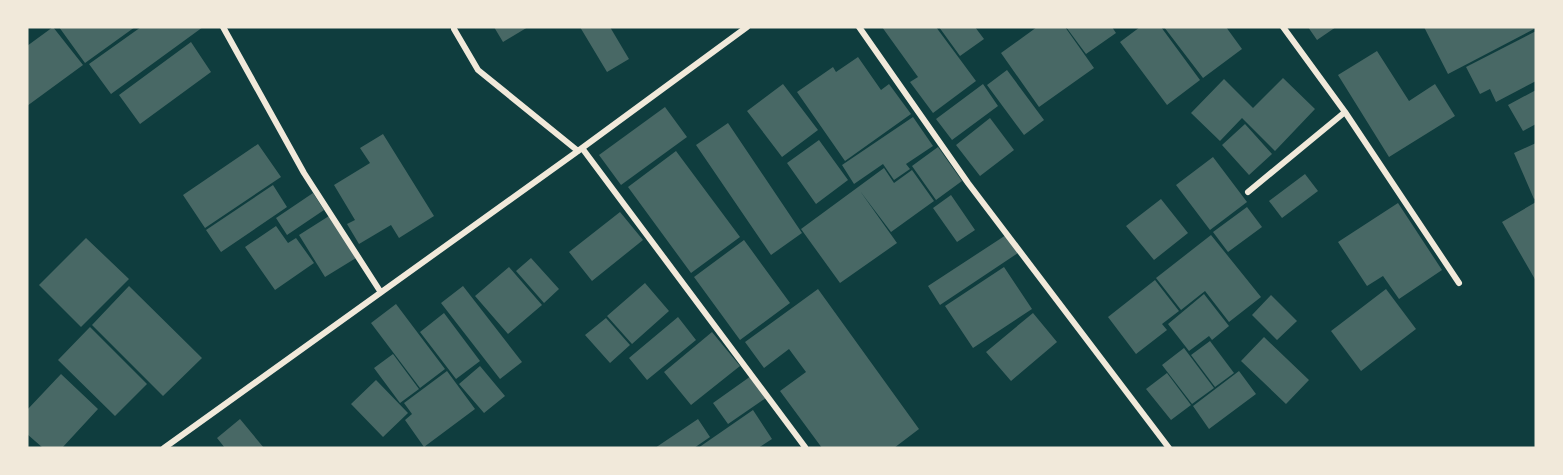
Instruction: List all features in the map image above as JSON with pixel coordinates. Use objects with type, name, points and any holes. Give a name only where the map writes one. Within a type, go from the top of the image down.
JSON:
[{"type":"street","points":[[223,27],[304,173],[380,291]]},
{"type":"street","points":[[164,448],[380,291],[580,150],[747,27]]},
{"type":"street","points":[[859,27],[968,183],[1169,448]]},
{"type":"street","points":[[1283,27],[1346,112],[1459,283]]},
{"type":"street","points":[[454,29],[478,70],[580,150],[805,447]]},
{"type":"street","points":[[1248,192],[1346,112]]},
{"type":"building","points":[[53,27],[83,65],[27,106],[27,46]]},
{"type":"building","points":[[59,27],[135,27],[85,63]]},
{"type":"building","points":[[141,27],[203,27],[111,94],[89,64]]},
{"type":"building","points":[[494,27],[528,27],[503,42]]},
{"type":"building","points":[[580,27],[610,27],[629,59],[607,72]]},
{"type":"building","points":[[882,27],[936,27],[976,81],[933,113],[910,82],[918,77]]},
{"type":"building","points":[[939,27],[975,27],[984,39],[960,56]]},
{"type":"building","points":[[1037,27],[1065,27],[1094,68],[1039,107],[1001,53]]},
{"type":"building","points":[[1066,27],[1112,27],[1116,33],[1086,54]]},
{"type":"building","points":[[1140,27],[1161,27],[1200,80],[1167,105],[1120,42]]},
{"type":"building","points":[[1164,27],[1226,27],[1242,49],[1203,78]]},
{"type":"building","points":[[1308,27],[1336,27],[1317,40]]},
{"type":"building","points":[[1424,27],[1536,27],[1536,28],[1448,74]]},
{"type":"building","points":[[1536,31],[1536,81],[1496,102],[1490,89],[1480,94],[1466,67]]},
{"type":"building","points":[[191,42],[211,72],[140,124],[119,95]]},
{"type":"building","points":[[1377,51],[1409,101],[1435,84],[1455,116],[1389,157],[1338,75]]},
{"type":"building","points":[[858,57],[881,90],[889,84],[911,114],[845,161],[797,92],[833,67],[836,72]]},
{"type":"building","points":[[1007,70],[1044,120],[1024,135],[987,85]]},
{"type":"building","points":[[1283,78],[1315,109],[1275,151],[1242,118],[1220,141],[1191,113],[1224,79],[1253,108]]},
{"type":"building","points":[[783,84],[818,130],[782,157],[747,111]]},
{"type":"building","points":[[983,84],[998,106],[952,140],[936,119]]},
{"type":"building","points":[[1536,90],[1536,124],[1523,131],[1508,105]]},
{"type":"building","points":[[665,107],[687,137],[621,185],[599,155]]},
{"type":"building","points":[[913,117],[933,146],[906,164],[910,169],[894,180],[883,164],[854,184],[842,165]]},
{"type":"building","points":[[990,118],[1014,150],[980,176],[956,145]]},
{"type":"building","points":[[728,123],[802,233],[771,255],[696,145]]},
{"type":"building","points":[[1245,124],[1272,154],[1249,175],[1222,145]]},
{"type":"building","points":[[383,134],[434,216],[399,238],[391,225],[359,244],[347,224],[355,220],[334,185],[370,163],[360,148]]},
{"type":"building","points":[[819,140],[848,180],[816,204],[787,163]]},
{"type":"building","points":[[1536,143],[1536,198],[1534,199],[1514,153]]},
{"type":"building","points":[[258,144],[281,177],[205,228],[183,195]]},
{"type":"building","points":[[938,147],[962,181],[936,200],[912,166]]},
{"type":"building","points":[[676,151],[740,237],[691,273],[628,187]]},
{"type":"building","points":[[1213,157],[1247,202],[1210,230],[1176,185]]},
{"type":"building","points":[[884,168],[894,183],[912,170],[934,201],[891,232],[860,191],[897,243],[840,283],[801,229]]},
{"type":"building","points":[[1305,174],[1318,191],[1282,218],[1269,201]]},
{"type":"building","points":[[273,185],[287,207],[221,252],[206,230]]},
{"type":"building","points":[[313,193],[324,210],[287,235],[276,218]]},
{"type":"building","points":[[951,195],[975,230],[957,242],[933,208]]},
{"type":"building","points":[[1161,199],[1188,233],[1154,260],[1126,226]]},
{"type":"building","points":[[1536,202],[1536,281],[1502,222]]},
{"type":"building","points":[[1398,203],[1442,270],[1399,299],[1383,276],[1367,286],[1338,242]]},
{"type":"building","points":[[1247,207],[1262,227],[1228,252],[1213,232]]},
{"type":"building","points":[[620,212],[643,240],[592,281],[569,252]]},
{"type":"building","points":[[329,216],[356,258],[325,277],[299,235]]},
{"type":"building","points":[[276,226],[288,243],[296,238],[314,263],[275,290],[245,247]]},
{"type":"building","points":[[1006,235],[1018,253],[940,305],[928,286]]},
{"type":"building","points":[[1211,235],[1261,297],[1229,322],[1205,291],[1181,310],[1156,278]]},
{"type":"building","points":[[86,238],[129,279],[81,327],[39,285]]},
{"type":"building","points":[[744,240],[790,303],[740,340],[694,277]]},
{"type":"building","points":[[531,258],[559,289],[544,303],[516,271]]},
{"type":"building","points":[[509,267],[542,305],[508,334],[475,296]]},
{"type":"building","points":[[1004,267],[1032,309],[973,348],[945,306]]},
{"type":"building","points":[[1155,280],[1179,311],[1162,324],[1167,330],[1136,354],[1108,317]]},
{"type":"building","points":[[645,283],[669,311],[632,344],[607,316]]},
{"type":"building","points":[[129,286],[202,358],[163,396],[92,325]]},
{"type":"building","points":[[463,286],[522,362],[500,379],[441,303]]},
{"type":"building","points":[[818,289],[919,429],[894,448],[822,448],[780,391],[806,372],[789,349],[764,368],[745,342]]},
{"type":"building","points":[[1386,289],[1416,329],[1361,371],[1331,331]]},
{"type":"building","points":[[1204,294],[1229,326],[1212,340],[1209,336],[1189,351],[1168,324]]},
{"type":"building","points":[[1271,295],[1297,321],[1277,340],[1252,315]]},
{"type":"building","points":[[396,304],[445,369],[420,388],[371,323]]},
{"type":"building","points":[[444,313],[480,361],[456,379],[420,332]]},
{"type":"building","points":[[1033,313],[1057,342],[1011,381],[986,352]]},
{"type":"building","points":[[678,317],[696,340],[647,380],[629,358]]},
{"type":"building","points":[[606,318],[630,345],[610,363],[585,335]]},
{"type":"building","points":[[90,327],[147,384],[115,416],[58,360]]},
{"type":"building","points":[[712,332],[740,366],[691,405],[664,372]]},
{"type":"building","points":[[1264,337],[1309,380],[1286,404],[1241,361]]},
{"type":"building","points":[[1210,341],[1234,373],[1215,387],[1191,355]]},
{"type":"building","points":[[1184,348],[1214,388],[1192,404],[1162,365]]},
{"type":"building","points":[[393,354],[419,389],[400,403],[374,368]]},
{"type":"building","points":[[480,366],[505,396],[484,413],[459,384]]},
{"type":"building","points":[[447,371],[475,409],[424,447],[405,420],[412,414],[404,403]]},
{"type":"building","points":[[1239,371],[1256,394],[1209,429],[1193,406]]},
{"type":"building","points":[[1167,373],[1191,405],[1171,420],[1146,389]]},
{"type":"building","points":[[61,374],[98,409],[62,448],[43,448],[27,434],[27,410]]},
{"type":"building","points":[[751,376],[766,398],[728,424],[713,403]]},
{"type":"building","points":[[376,380],[408,413],[383,437],[351,404]]},
{"type":"building","points":[[753,410],[772,439],[758,448],[698,448]]},
{"type":"building","points":[[240,419],[264,448],[225,448],[217,438]]},
{"type":"building","points":[[698,419],[710,437],[694,448],[655,448]]}]
